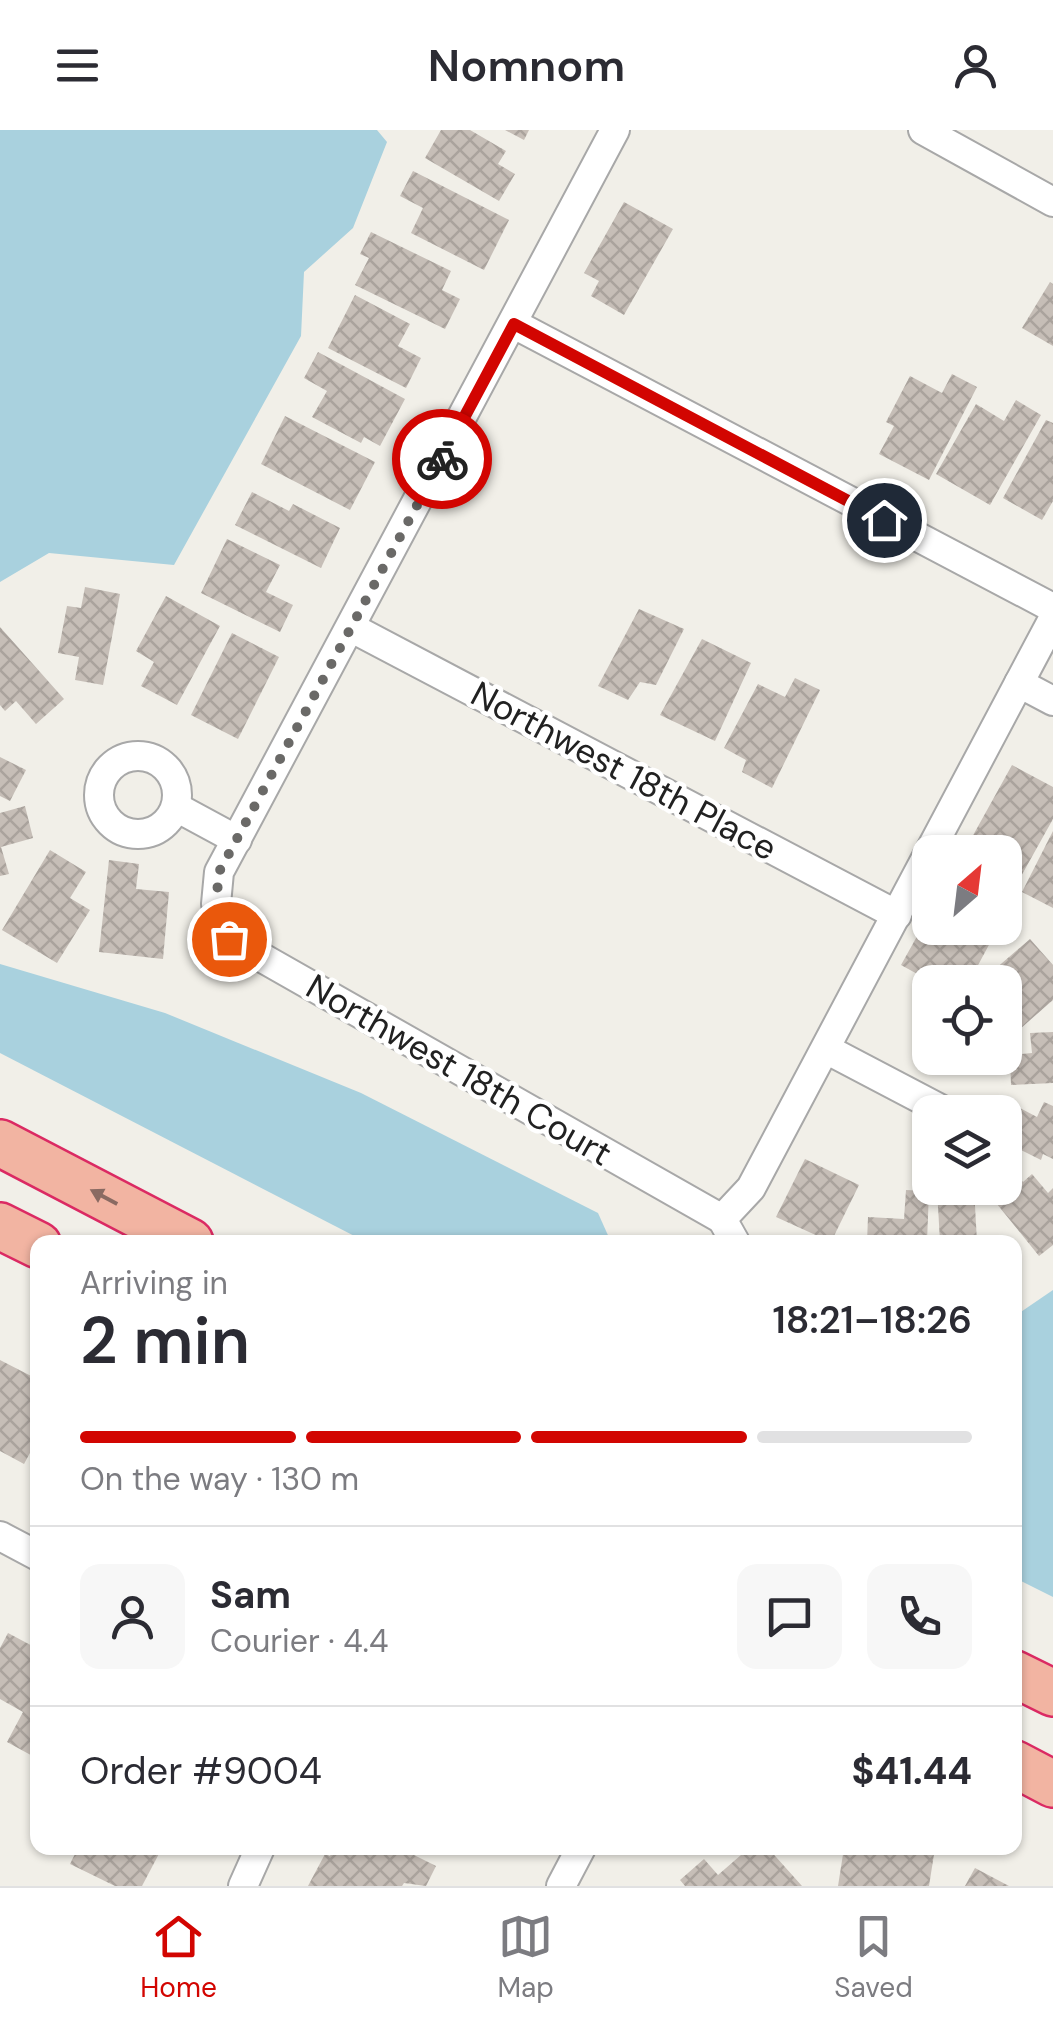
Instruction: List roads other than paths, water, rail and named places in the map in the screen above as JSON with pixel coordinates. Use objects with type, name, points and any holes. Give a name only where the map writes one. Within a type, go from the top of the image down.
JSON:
[{"type":"highway","points":[[0,1143],[177,1235]]},
{"type":"highway","points":[[0,1226],[30,1242]]},
{"type":"highway","points":[[1022,1678],[1053,1694]]},
{"type":"highway","points":[[1022,1768],[1053,1784]]},
{"type":"street","points":[[176,807],[237,840],[615,130]]},
{"type":"street","points":[[923,130],[1053,202]]},
{"type":"street","points":[[514,324],[1053,608]]},
{"type":"street","points":[[729,1231],[1053,619]]},
{"type":"street","name":"Northwest 18th Place","points":[[352,628],[896,915]]},
{"type":"street","points":[[1020,683],[1053,701]]},
{"type":"street","name":"Northwest 18th Court","points":[[237,840],[219,872],[216,904],[229,939],[729,1231]]},
{"type":"street","points":[[826,1049],[914,1095]]},
{"type":"street","points":[[0,1536],[30,1552]]},
{"type":"street","points":[[242,1886],[257,1855]]},
{"type":"street","points":[[560,1886],[577,1855]]},
{"type":"water","points":[[0,130],[377,130],[387,142],[353,228],[304,272],[301,336],[174,565],[49,553],[0,582]]},
{"type":"water","points":[[0,964],[165,1013],[361,1093],[598,1213],[608,1235],[352,1235],[0,1053]]},
{"type":"water","points":[[1053,1290],[1053,1597],[1022,1582],[1022,1311]]}]
